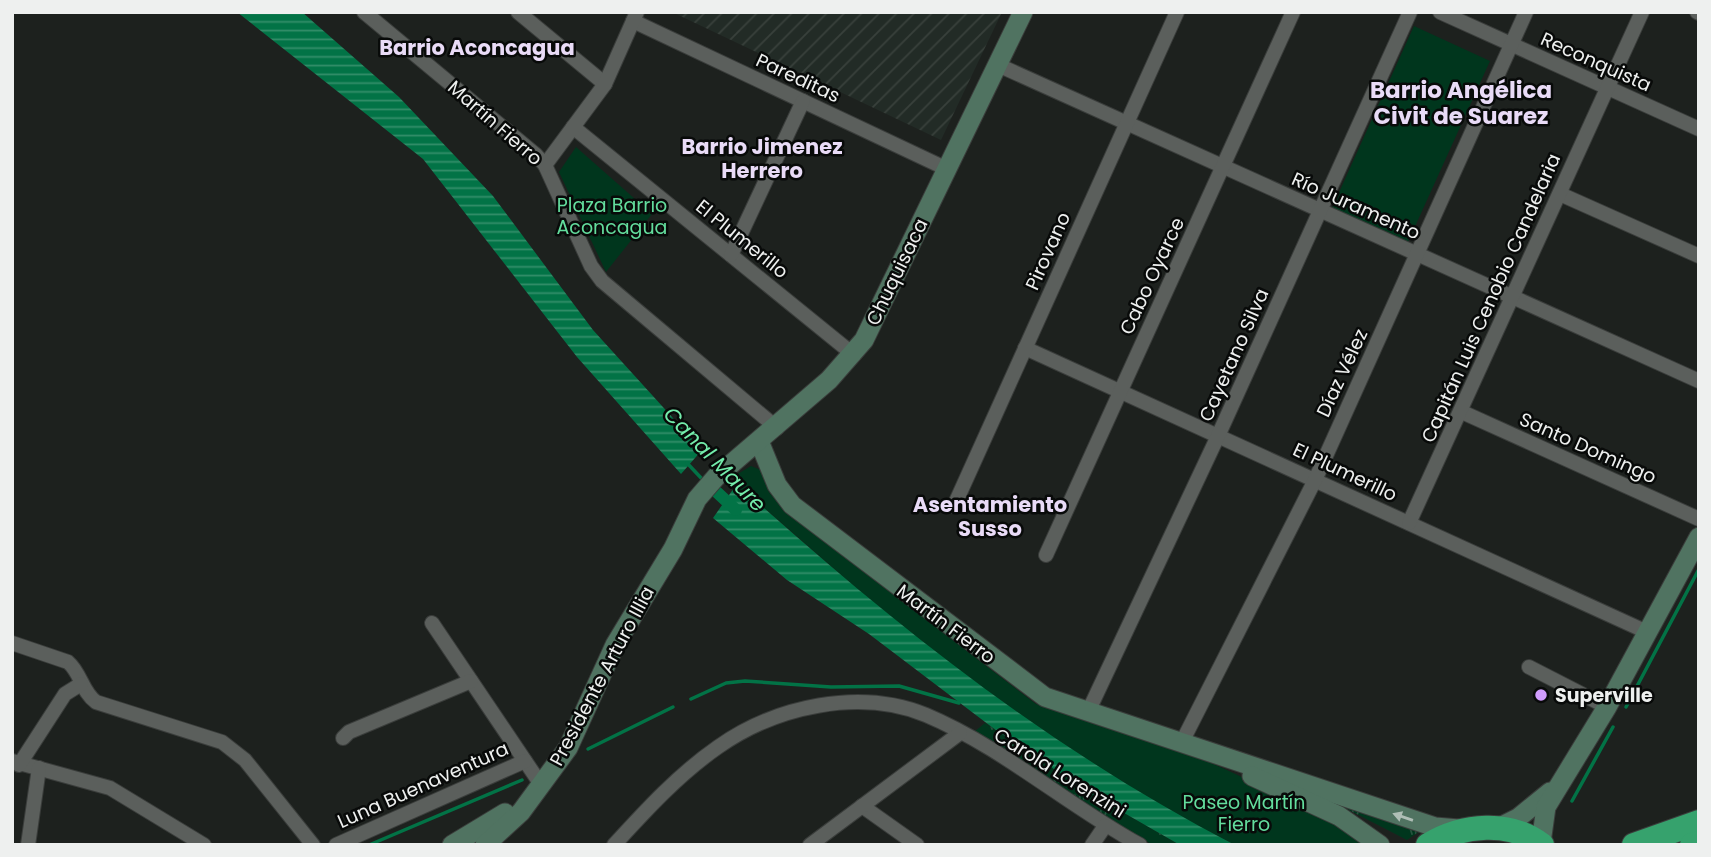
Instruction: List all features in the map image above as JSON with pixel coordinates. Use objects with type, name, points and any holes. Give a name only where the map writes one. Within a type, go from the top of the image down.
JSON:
[{"type":"highway","points":[[1634,845],[1699,822]]},
{"type":"highway","points":[[1428,845],[1470,830],[1500,827],[1517,831],[1542,844]]},
{"type":"highway","points":[[1692,845],[1699,842]]},
{"type":"street","name":"Martín Fierro","points":[[364,12],[545,165],[591,266],[602,281],[777,428]]},
{"type":"street","points":[[518,12],[605,84]]},
{"type":"street","name":"Chuquisaca","points":[[708,484],[777,428],[854,355],[864,341],[1023,12]]},
{"type":"street","name":"Pirovano","points":[[954,506],[1177,12]]},
{"type":"street","name":"Cabo Oyarce","points":[[1046,555],[1293,12]]},
{"type":"street","name":"Cayetano Silva","points":[[1088,712],[1218,436],[1410,12]]},
{"type":"street","name":"Reconquista","points":[[1440,12],[1699,129]]},
{"type":"street","name":"Díaz Vélez","points":[[1181,744],[1315,480],[1526,12]]},
{"type":"street","name":"Capitán Luis Cenobio Candelaria","points":[[1409,523],[1514,298],[1642,12]]},
{"type":"street","points":[[545,165],[605,84],[635,17]]},
{"type":"street","name":"Pareditas","points":[[635,17],[947,169]]},
{"type":"street","name":"Río Juramento","points":[[998,65],[1699,381]]},
{"type":"street","points":[[731,255],[803,101]]},
{"type":"street","name":"El Plumerillo","points":[[573,127],[854,355]]},
{"type":"street","points":[[1560,194],[1699,256]]},
{"type":"street","name":"El Plumerillo","points":[[1025,348],[1647,632]]},
{"type":"street","name":"Santo Domingo","points":[[1462,412],[1699,519]]},
{"type":"street","name":"Martín Fierro","points":[[760,441],[782,494],[813,523],[1045,697],[1434,827],[1470,830]]},
{"type":"street","name":"Presidente Arturo Illia","points":[[485,845],[521,812],[568,748],[629,619],[673,549],[692,506],[708,484]]},
{"type":"street","points":[[1542,844],[1543,814],[1607,707],[1699,537]]},
{"type":"street","points":[[432,624],[525,761],[539,790]]},
{"type":"street","points":[[12,643],[68,662],[96,702],[222,742],[246,760],[313,845]]},
{"type":"street","points":[[1529,667],[1607,707]]},
{"type":"street","points":[[343,738],[349,732],[471,681]]},
{"type":"street","points":[[81,684],[65,694],[16,763],[110,788],[204,845]]},
{"type":"street","name":"Carola Lorenzini","points":[[614,845],[693,766],[721,745],[777,717],[814,706],[846,702],[874,704],[925,715],[960,733],[1105,826],[1140,845]]},
{"type":"street","points":[[810,845],[960,733]]},
{"type":"street","name":"Martín Fierro","points":[[1181,744],[1339,816],[1380,845]]},
{"type":"street","name":"Luna Buenaventura","points":[[336,845],[525,761]]},
{"type":"street","points":[[28,845],[38,768]]},
{"type":"street","points":[[1500,827],[1518,818],[1557,788]]},
{"type":"street","name":"Presidente Arturo Illia","points":[[452,845],[539,790]]},
{"type":"street","points":[[862,806],[917,845]]},
{"type":"street","points":[[1092,845],[1105,826]]},
{"type":"shaded area","points":[[237,12],[302,12],[399,97],[493,196],[593,330],[702,450],[681,474],[577,357],[423,159]]},
{"type":"shaded area","points":[[672,12],[1002,12],[941,140]]},
{"type":"shaded area","points":[[734,488],[754,499],[924,643],[983,687],[1106,771],[1235,845],[1180,845],[1091,794],[993,728],[869,634],[787,580],[713,518]]},
{"type":"green space","points":[[1414,26],[1490,61],[1408,242],[1332,208]]},
{"type":"green space","name":"Plaza Barrio Aconcagua","points":[[576,147],[652,214],[606,272],[559,172]]},
{"type":"green space","name":"Paseo Martín Fierro","points":[[751,466],[761,470],[769,492],[787,513],[1036,704],[1203,759],[1300,804],[1369,845],[1235,845],[1186,820],[1087,762],[902,628],[754,499],[734,488],[736,475]]},
{"type":"green space","points":[[985,723],[1091,794],[1180,845],[1153,845],[1132,833],[974,732]]},
{"type":"green space","points":[[1344,803],[1420,831],[1407,840],[1343,807]]},
{"type":"waterway","name":"Canal Maure","points":[[687,463],[703,480]]},
{"type":"waterway","name":"Canal Maure","points":[[708,484],[736,510]]},
{"type":"waterway","points":[[1626,707],[1699,569]]},
{"type":"waterway","points":[[691,699],[726,683],[745,681],[831,687],[899,686],[959,703]]},
{"type":"waterway","points":[[588,749],[673,707]]},
{"type":"waterway","points":[[1572,801],[1613,727]]},
{"type":"waterway","points":[[369,845],[522,780]]},
{"type":"place","name":"Superville","points":[[1541,695]]},
{"type":"district","name":"Barrio Aconcagua","points":[[477,47]]},
{"type":"district","name":"Barrio Angélica Civit de Suarez","points":[[1461,103]]},
{"type":"district","name":"Barrio Jimenez Herrero","points":[[762,158]]},
{"type":"district","name":"Asentamiento Susso","points":[[990,516]]}]
